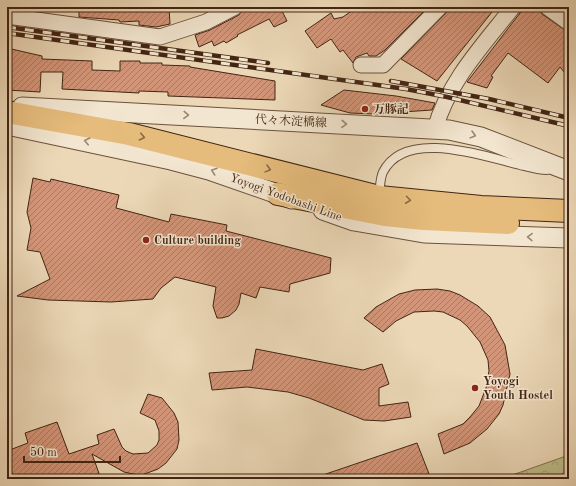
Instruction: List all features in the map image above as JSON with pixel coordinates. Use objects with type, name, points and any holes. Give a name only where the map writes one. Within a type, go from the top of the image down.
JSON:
[{"type":"highway","points":[[7,112],[129,134],[379,196],[473,206],[569,211]]},
{"type":"highway","points":[[278,194],[385,215],[416,218],[569,225]]},
{"type":"street","points":[[7,16],[160,36],[206,22],[235,7]]},
{"type":"street","points":[[361,65],[383,65],[440,7]]},
{"type":"street","points":[[435,129],[444,104],[460,76],[513,7]]},
{"type":"street","points":[[547,7],[569,22]]},
{"type":"street","name":"代々木淀橋線","points":[[7,107],[449,130],[481,137],[569,170]]},
{"type":"street","name":"Yoyogi Yodobashi Line","points":[[7,125],[171,160],[209,170],[354,221],[424,233],[569,238]]},
{"type":"lane","points":[[379,196],[382,173],[389,161],[398,154],[410,150],[434,147],[544,170],[569,170]]},
{"type":"green space","points":[[569,455],[569,479],[501,479]]},
{"type":"building","points":[[118,7],[169,7],[170,24],[156,27],[139,25],[139,21],[120,22],[119,20],[79,17],[79,8],[106,9]]},
{"type":"building","points":[[244,7],[280,7],[287,21],[274,27],[269,19],[237,35],[238,36],[226,43],[224,41],[214,46],[212,41],[199,47],[195,35],[210,30],[239,15]]},
{"type":"building","points":[[357,7],[427,8],[385,50],[376,56],[369,56],[367,53],[356,57],[353,63],[343,50],[340,52],[331,39],[317,48],[305,31],[331,13],[334,19],[343,17]]},
{"type":"building","points":[[449,7],[496,7],[437,81],[401,59],[446,13]]},
{"type":"building","points":[[522,7],[538,7],[542,14],[569,33],[569,78],[560,67],[548,83],[508,53],[491,76],[493,77],[487,88],[467,82],[520,13]]},
{"type":"building","points":[[7,48],[42,56],[42,59],[92,61],[92,70],[120,71],[120,61],[140,61],[140,63],[162,63],[162,65],[190,66],[275,81],[275,100],[168,96],[168,92],[139,91],[139,93],[62,89],[63,72],[41,72],[40,92],[7,90]]},
{"type":"building","points":[[344,90],[396,96],[435,103],[432,110],[373,114],[350,113],[321,105]]},
{"type":"building","name":"Culture building","points":[[33,178],[50,182],[51,179],[119,195],[116,208],[169,222],[171,214],[227,225],[226,231],[331,258],[330,273],[290,284],[289,292],[260,287],[256,298],[241,293],[236,310],[229,316],[222,318],[217,318],[213,306],[216,287],[175,277],[161,288],[153,299],[111,302],[48,300],[17,296],[50,279],[40,252],[27,250],[31,228],[27,212]]},
{"type":"building","points":[[437,289],[450,291],[460,295],[478,306],[490,317],[505,345],[510,374],[503,405],[499,414],[487,429],[470,443],[444,454],[438,434],[463,424],[479,406],[486,388],[489,371],[488,360],[480,342],[460,320],[443,312],[414,312],[396,321],[383,332],[364,318],[376,307],[399,294],[415,290]]},
{"type":"building","points":[[256,349],[363,370],[382,364],[389,384],[379,388],[379,406],[408,402],[411,417],[384,421],[364,420],[309,398],[288,392],[247,387],[212,390],[209,373],[252,370]]},
{"type":"building","points":[[148,394],[162,398],[174,413],[178,422],[179,440],[177,449],[166,463],[158,469],[142,475],[124,472],[92,454],[101,479],[7,479],[7,451],[28,443],[25,433],[57,422],[69,454],[99,444],[97,435],[114,429],[122,447],[126,451],[133,454],[148,453],[157,445],[159,440],[159,431],[155,420],[140,413]]},
{"type":"building","points":[[417,443],[431,479],[318,479],[317,477]]},
{"type":"railway","points":[[7,27],[268,63]]},
{"type":"railway","points":[[7,33],[406,89],[447,97],[569,126]]},
{"type":"railway","points":[[391,81],[489,99],[569,118]]},
{"type":"place","name":"万豚記","points":[[365,109]]},
{"type":"place","name":"Culture building","points":[[146,240]]},
{"type":"place","name":"Yoyogi Youth Hostel","points":[[475,388]]}]
